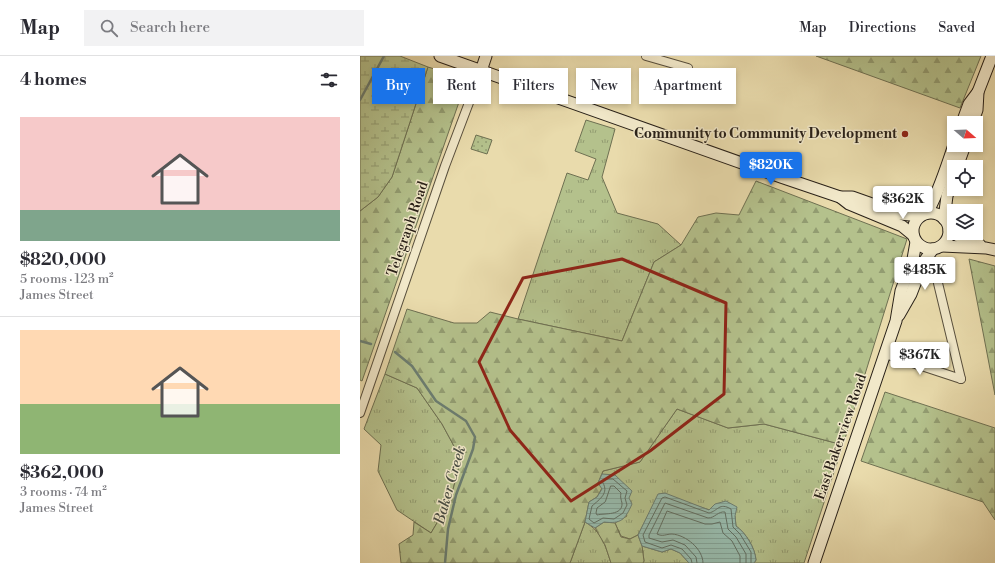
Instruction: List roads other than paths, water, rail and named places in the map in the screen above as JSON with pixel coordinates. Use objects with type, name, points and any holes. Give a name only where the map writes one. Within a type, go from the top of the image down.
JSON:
[{"type":"main road","points":[[440,56],[473,68]]},
{"type":"main road","name":"Telegraph Road","points":[[482,68],[486,56]]},
{"type":"main road","points":[[965,116],[969,104],[978,92],[992,56]]},
{"type":"main road","points":[[491,75],[840,197],[852,197],[908,216],[936,214],[947,223]]},
{"type":"main road","points":[[975,116],[977,110],[978,92]]},
{"type":"main road","points":[[914,239],[915,223],[924,215],[938,194],[951,152]]},
{"type":"main road","points":[[944,219],[947,196]]},
{"type":"main road","points":[[840,197],[849,204],[902,226],[922,248],[991,249]]},
{"type":"main road","name":"East Bakerview Road","points":[[814,563],[896,321],[901,291],[914,259],[914,239]]},
{"type":"main road","points":[[937,248],[947,239]]},
{"type":"main road","points":[[968,240],[991,249]]},
{"type":"main road","name":"East Bakerview Road","points":[[896,321],[911,294],[923,263],[937,248]]},
{"type":"street","points":[[646,56],[688,68]]},
{"type":"street","name":"Telegraph Road","points":[[360,413],[445,166],[468,104]]},
{"type":"street","points":[[885,354],[961,378],[937,279]]},
{"type":"water","points":[[602,474],[615,475],[632,491],[629,498],[632,504],[622,520],[615,522],[604,522],[595,528],[585,522],[589,502],[597,497],[602,489],[598,483]]},
{"type":"water","points":[[665,493],[709,510],[715,504],[726,501],[737,507],[735,516],[736,526],[752,546],[756,560],[754,563],[689,563],[680,553],[671,549],[662,552],[642,546],[638,535],[658,494]]},
{"type":"waterway","name":"Baker Creek","points":[[360,100],[384,56]]},
{"type":"waterway","name":"Baker Creek","points":[[360,341],[371,344]]},
{"type":"waterway","name":"Baker Creek","points":[[395,352],[412,366],[436,401],[466,421],[475,437],[473,449],[456,495],[448,529],[445,563]]},
{"type":"place","name":"Community to Community Development","points":[[905,134]]}]
